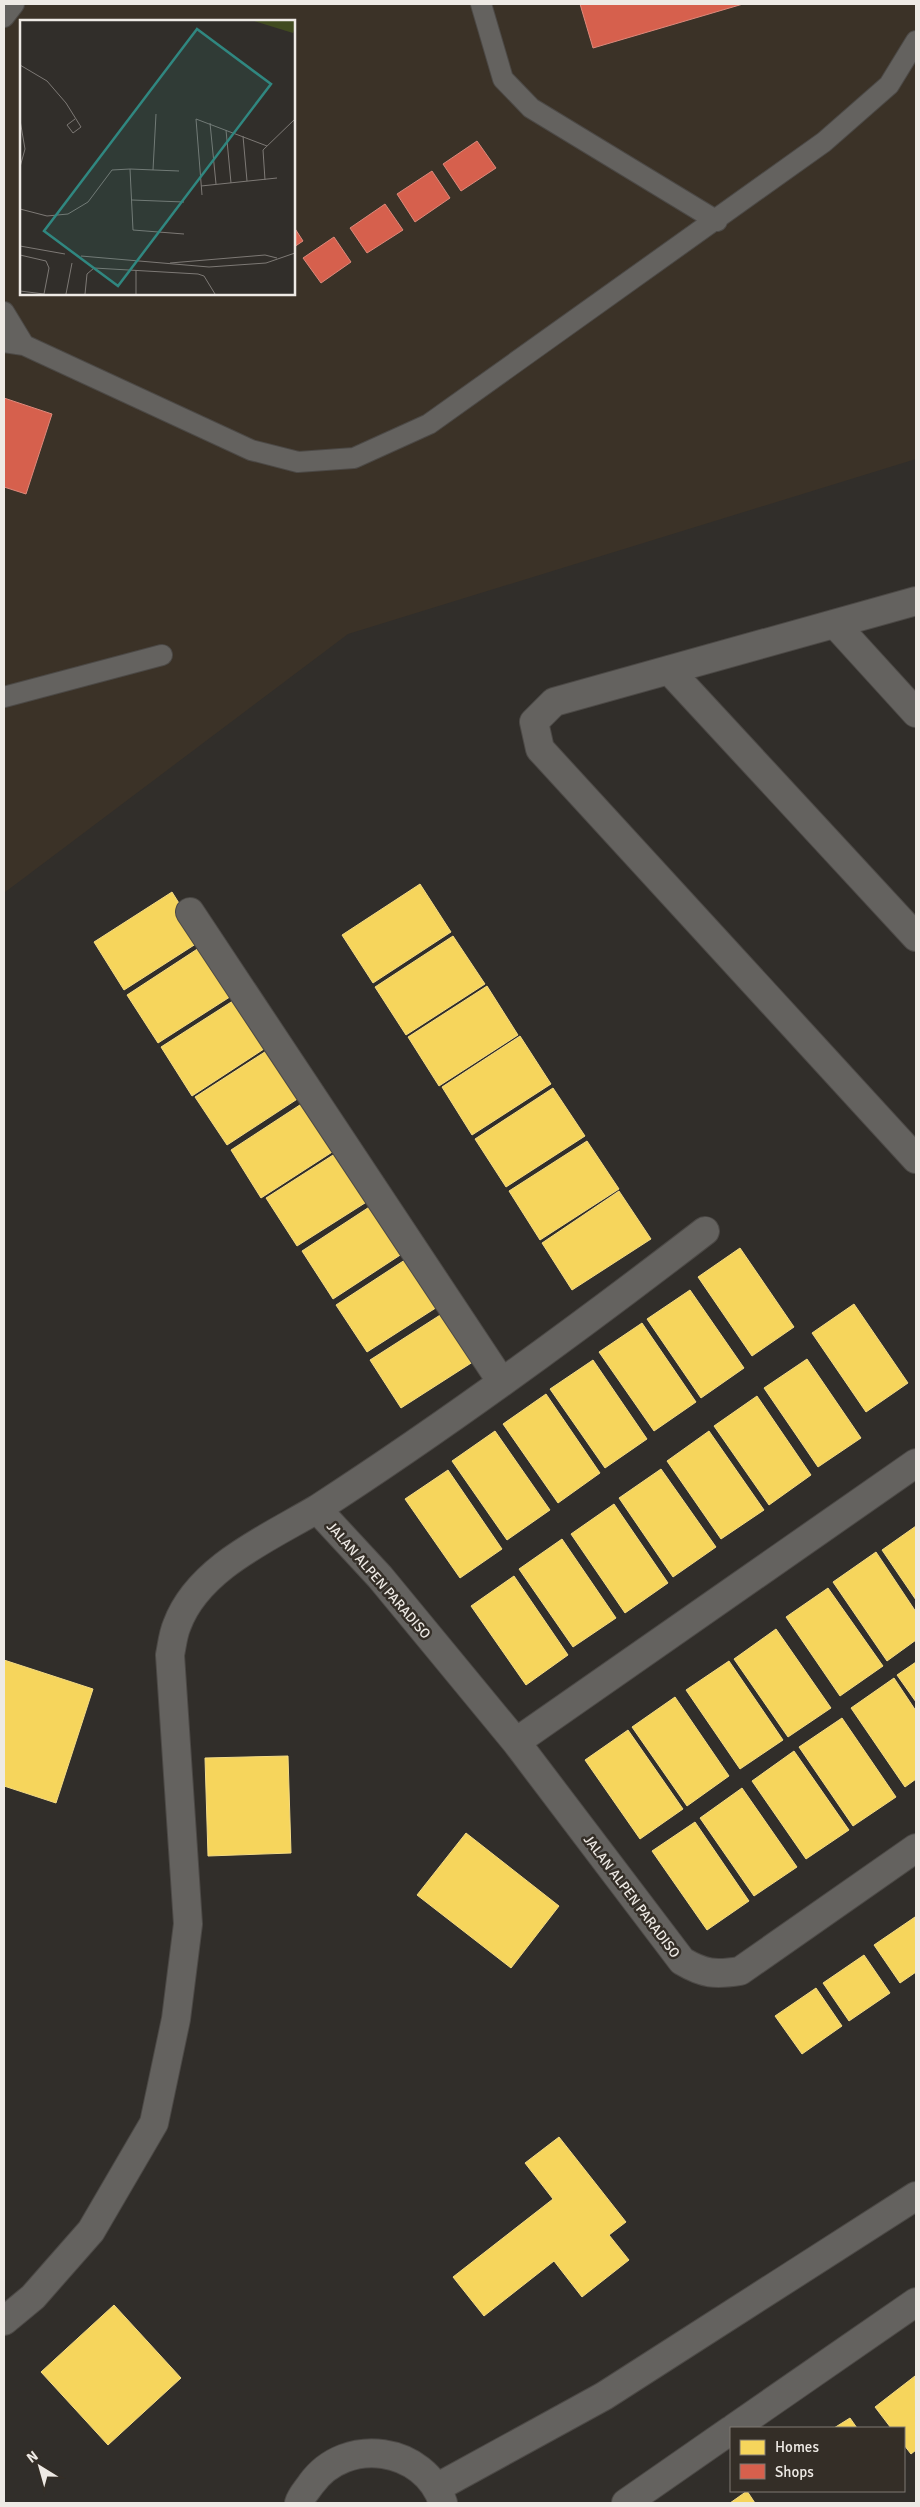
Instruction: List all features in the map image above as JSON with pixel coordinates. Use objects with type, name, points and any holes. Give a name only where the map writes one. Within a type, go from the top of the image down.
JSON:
[{"type":"street","points":[[916,601],[554,702],[534,722],[540,749],[916,1159]]},
{"type":"street","points":[[835,624],[916,713]]},
{"type":"street","points":[[669,670],[916,938]]},
{"type":"street","points":[[190,912],[502,1382]]},
{"type":"street","points":[[317,1509],[502,1382],[601,1311],[705,1231]]},
{"type":"street","points":[[516,1742],[916,1463]]},
{"type":"street","name":"JALAN ALPEN PARADISO","points":[[4,2321],[33,2296],[91,2231],[154,2123],[176,2019],[188,1924],[170,1655],[177,1625],[193,1598],[214,1574],[317,1509],[380,1576],[516,1742],[667,1944],[682,1961],[700,1972],[719,1974],[740,1971],[916,1848]]},
{"type":"street","points":[[299,2503],[320,2472],[349,2456],[383,2453],[414,2464],[441,2495],[604,2396],[916,2196]]},
{"type":"street","points":[[735,2427],[916,2302]]},
{"type":"street","points":[[626,2503],[730,2430]]},
{"type":"lane","points":[[4,17],[14,4]]},
{"type":"lane","points":[[481,4],[503,78],[531,108],[717,221]]},
{"type":"lane","points":[[4,342],[24,345],[251,450],[298,462],[354,458],[429,424],[717,221],[824,142],[889,84],[916,41]]},
{"type":"lane","points":[[4,312],[24,345]]},
{"type":"lane","points":[[4,697],[162,655]]},
{"type":"shaded area","points":[[4,4],[916,4],[916,459],[348,634],[4,893]]},
{"type":"building: Homes","points":[[420,884],[451,932],[373,983],[342,935]]},
{"type":"building: Homes","points":[[172,892],[202,940],[124,990],[94,942]]},
{"type":"building: Homes","points":[[453,936],[485,984],[406,1035],[375,987]]},
{"type":"building: Homes","points":[[205,944],[236,993],[158,1043],[127,995]]},
{"type":"building: Homes","points":[[487,986],[518,1035],[439,1086],[408,1037]]},
{"type":"building: Homes","points":[[239,997],[270,1045],[192,1096],[161,1047]]},
{"type":"building: Homes","points":[[520,1036],[551,1084],[472,1135],[442,1087]]},
{"type":"building: Homes","points":[[274,1046],[305,1094],[227,1145],[195,1097]]},
{"type":"building: Homes","points":[[553,1088],[585,1136],[506,1187],[475,1139]]},
{"type":"building: Homes","points":[[309,1099],[340,1147],[261,1198],[231,1150]]},
{"type":"building: Homes","points":[[587,1141],[619,1189],[540,1240],[509,1191]]},
{"type":"building: Homes","points":[[344,1148],[376,1196],[297,1246],[266,1198]]},
{"type":"building: Homes","points":[[619,1191],[651,1239],[572,1290],[542,1243]]},
{"type":"building: Homes","points":[[380,1200],[411,1248],[333,1299],[302,1251]]},
{"type":"building: Homes","points":[[740,1248],[794,1327],[752,1356],[698,1277]]},
{"type":"building: Homes","points":[[414,1254],[445,1302],[367,1352],[336,1305]]},
{"type":"building: Homes","points":[[690,1290],[744,1368],[701,1398],[647,1319]]},
{"type":"building: Homes","points":[[854,1304],[908,1383],[866,1412],[812,1333]]},
{"type":"building: Homes","points":[[448,1310],[479,1358],[401,1408],[370,1360]]},
{"type":"building: Homes","points":[[642,1323],[696,1402],[654,1431],[599,1352]]},
{"type":"building: Homes","points":[[807,1359],[861,1438],[818,1467],[764,1388]]},
{"type":"building: Homes","points":[[593,1360],[647,1439],[605,1468],[550,1389]]},
{"type":"building: Homes","points":[[546,1394],[600,1473],[558,1503],[503,1424]]},
{"type":"building: Homes","points":[[757,1396],[811,1475],[769,1505],[714,1426]]},
{"type":"building: Homes","points":[[495,1431],[550,1510],[507,1540],[452,1461]]},
{"type":"building: Homes","points":[[709,1431],[764,1510],[721,1539],[667,1461]]},
{"type":"building: Homes","points":[[661,1469],[716,1547],[673,1577],[619,1498]]},
{"type":"building: Homes","points":[[448,1470],[502,1549],[460,1578],[405,1499]]},
{"type":"building: Homes","points":[[614,1504],[668,1583],[625,1613],[571,1534]]},
{"type":"building: Homes","points":[[916,1526],[916,1600],[882,1550]]},
{"type":"building: Homes","points":[[562,1539],[616,1618],[573,1647],[519,1569]]},
{"type":"building: Homes","points":[[876,1552],[916,1612],[916,1640],[887,1661],[833,1582]]},
{"type":"building: Homes","points":[[514,1576],[568,1655],[526,1685],[471,1606]]},
{"type":"building: Homes","points":[[828,1588],[883,1666],[840,1696],[786,1617]]},
{"type":"building: Homes","points":[[776,1629],[831,1708],[788,1737],[734,1659]]},
{"type":"building: Homes","points":[[4,1660],[93,1689],[56,1803],[4,1786]]},
{"type":"building: Homes","points":[[729,1661],[783,1740],[740,1769],[686,1690]]},
{"type":"building: Homes","points":[[916,1662],[916,1702],[897,1675]]},
{"type":"building: Homes","points":[[894,1678],[916,1711],[916,1779],[905,1787],[851,1708]]},
{"type":"building: Homes","points":[[675,1697],[729,1776],[687,1806],[632,1727]]},
{"type":"building: Homes","points":[[842,1718],[896,1797],[853,1826],[799,1747]]},
{"type":"building: Homes","points":[[628,1730],[683,1809],[640,1839],[585,1760]]},
{"type":"building: Homes","points":[[794,1751],[849,1830],[806,1859],[752,1781]]},
{"type":"building: Homes","points":[[288,1756],[291,1853],[208,1856],[205,1758]]},
{"type":"building: Homes","points":[[742,1788],[797,1867],[754,1896],[700,1818]]},
{"type":"building: Homes","points":[[695,1822],[749,1901],[707,1930],[652,1851]]},
{"type":"building: Homes","points":[[466,1833],[559,1906],[511,1968],[417,1895]]},
{"type":"building: Homes","points":[[915,1917],[916,1972],[900,1983],[874,1945]]},
{"type":"building: Homes","points":[[864,1955],[890,1993],[849,2021],[823,1983]]},
{"type":"building: Homes","points":[[816,1988],[842,2026],[802,2054],[775,2016]]},
{"type":"building: Homes","points":[[559,2137],[626,2222],[609,2235],[629,2260],[582,2297],[554,2261],[484,2316],[453,2277],[553,2199],[525,2163]]},
{"type":"building: Homes","points":[[114,2305],[181,2378],[108,2445],[41,2372]]},
{"type":"building: Homes","points":[[915,2376],[916,2450],[911,2454],[905,2446],[905,2427],[890,2427],[875,2407]]},
{"type":"building: Homes","points":[[850,2418],[856,2427],[836,2427]]},
{"type":"building: Homes","points":[[748,2492],[755,2503],[730,2503]]},
{"type":"building: Shops","points":[[580,4],[743,4],[593,48]]},
{"type":"building: Shops","points":[[477,141],[496,168],[461,191],[443,164]]},
{"type":"building: Shops","points":[[432,171],[450,198],[415,222],[397,194]]},
{"type":"building: Shops","points":[[385,204],[403,230],[367,253],[350,228]]},
{"type":"building: Shops","points":[[295,229],[303,241],[295,246]]},
{"type":"building: Shops","points":[[334,237],[351,262],[321,283],[303,258]]},
{"type":"building: Shops","points":[[4,398],[52,414],[26,494],[4,487]]}]
